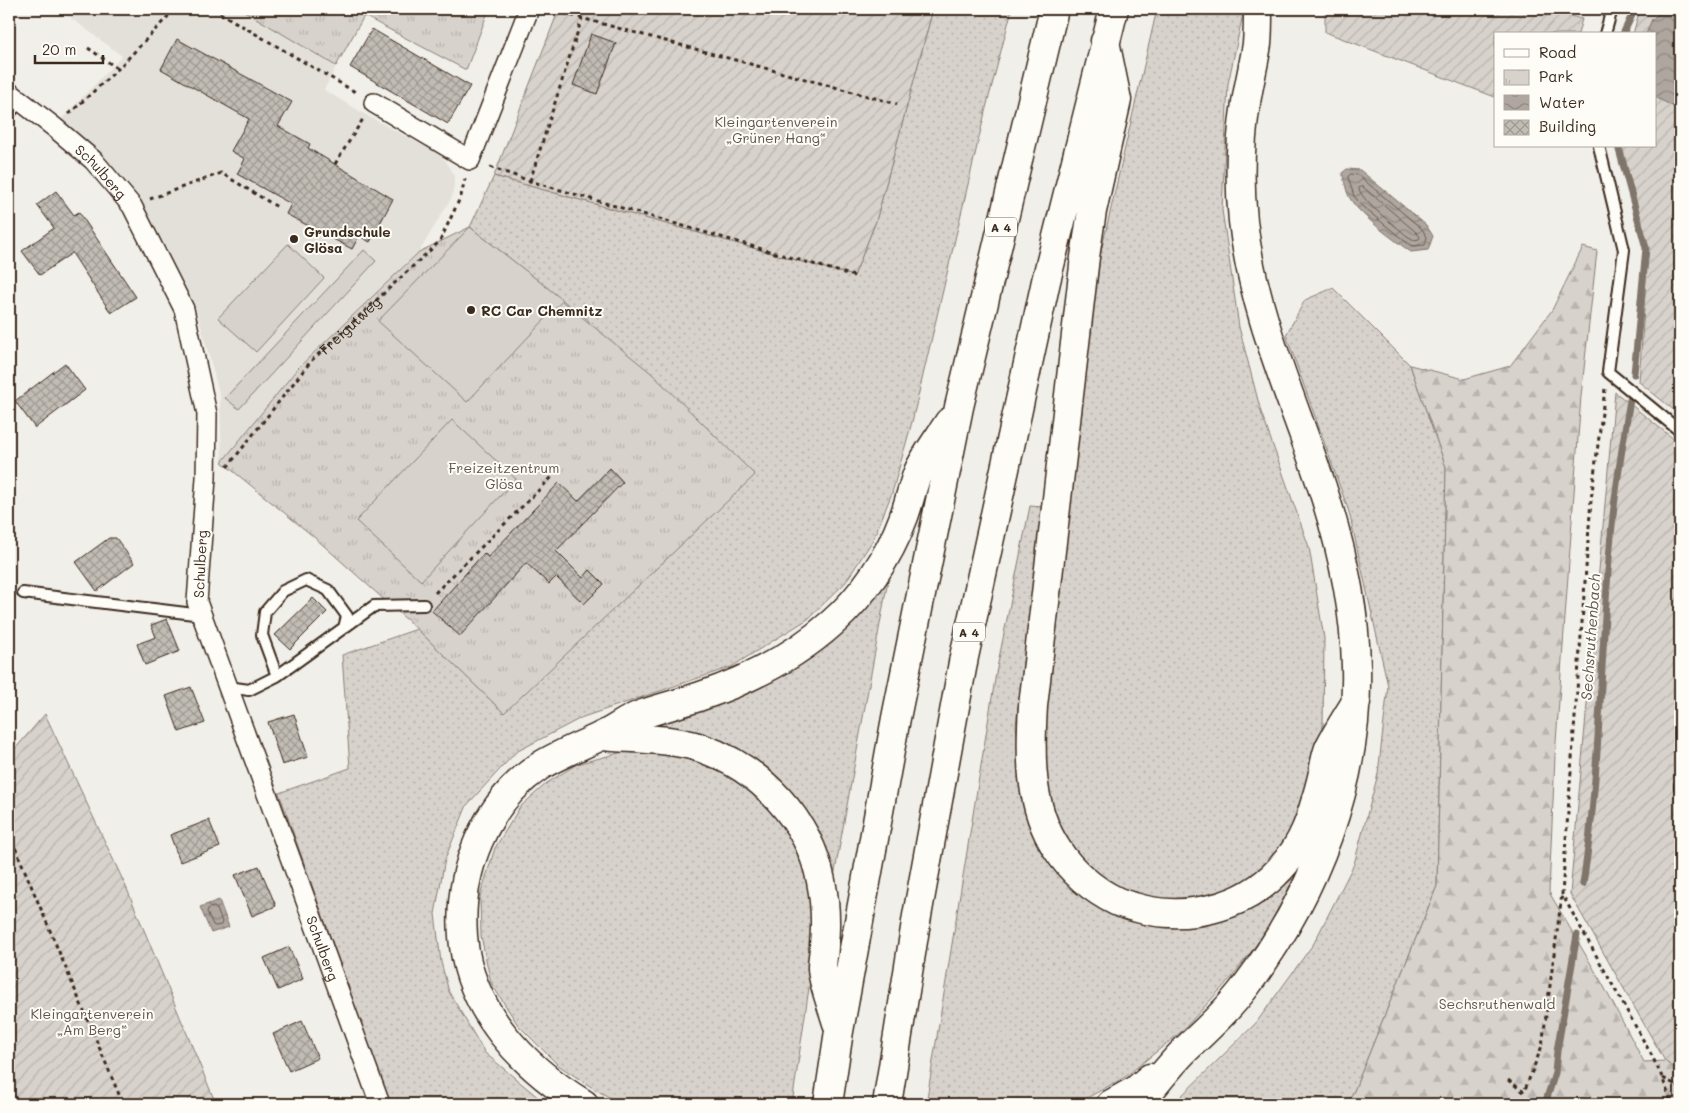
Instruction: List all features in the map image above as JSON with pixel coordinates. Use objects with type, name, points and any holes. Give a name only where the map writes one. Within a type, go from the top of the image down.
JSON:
[{"type":"highway","name":"A 4","points":[[828,1104],[839,1031],[896,718],[959,407],[1054,9]]},
{"type":"highway","name":"A 4","points":[[887,1104],[917,916],[964,657],[1046,281],[1105,55],[1114,9]]},
{"type":"highway","points":[[1111,1104],[1136,1090],[1182,1053],[1216,1021],[1245,988],[1292,916],[1320,858],[1343,786],[1352,744],[1356,702],[1356,667],[1354,632],[1342,557],[1321,485],[1266,331],[1250,264],[1243,222],[1240,186],[1242,140],[1246,103],[1257,43],[1258,9]]},
{"type":"highway","points":[[1257,43],[1276,9]]},
{"type":"highway","points":[[1105,55],[1116,100],[1092,211],[1085,257],[1033,706],[1032,766],[1035,796],[1042,818],[1057,849],[1079,876],[1117,902],[1151,912],[1178,914],[1210,910],[1234,901],[1263,885],[1280,869],[1296,849],[1310,824],[1329,749],[1356,702]]},
{"type":"highway","points":[[584,1104],[554,1083],[517,1050],[492,1020],[473,984],[463,945],[463,896],[467,872],[474,850],[491,818],[522,781],[540,767],[569,750],[603,736],[638,716],[704,695],[761,671],[786,658],[834,622],[862,590],[884,559],[904,517],[918,472],[959,407]]},
{"type":"highway","points":[[603,736],[670,741],[701,748],[732,761],[760,781],[785,806],[814,853],[821,881],[825,924],[822,969],[839,1031]]},
{"type":"highway","points":[[1139,1104],[1182,1053]]},
{"type":"street","points":[[374,103],[470,160],[529,9]]},
{"type":"street","name":"Schulberg","points":[[12,102],[54,127],[93,160],[132,206],[184,309],[208,414],[206,478],[197,602],[380,1104]]},
{"type":"lane","points":[[1606,32],[1612,9]]},
{"type":"lane","points":[[1599,148],[1624,250],[1608,372],[1680,431]]},
{"type":"lane","points":[[276,676],[262,635],[264,612],[283,591],[306,580],[328,590],[347,616],[344,628]]},
{"type":"lane","points":[[23,593],[202,615]]},
{"type":"lane","points":[[228,687],[249,690],[276,676],[374,606],[424,605]]},
{"type":"path","points":[[54,127],[118,69],[175,9]]},
{"type":"path","points":[[213,9],[374,103],[335,164]]},
{"type":"path","points":[[545,9],[898,104]]},
{"type":"path","points":[[530,181],[582,18]]},
{"type":"path","points":[[88,48],[118,69]]},
{"type":"path","points":[[470,160],[530,181],[854,276]]},
{"type":"path","name":"Freigutweg","points":[[206,478],[229,465],[310,361],[440,241],[461,196],[470,160]]},
{"type":"path","points":[[132,206],[221,173],[280,208]]},
{"type":"path","points":[[1508,1080],[1524,1092],[1542,1046],[1562,894],[1591,500],[1608,372]]},
{"type":"path","points":[[424,605],[554,476]]},
{"type":"path","points":[[9,833],[123,1104]]},
{"type":"path","points":[[1562,894],[1662,1078],[1672,1104]]},
{"type":"path","points":[[1662,1078],[1680,1087]]},
{"type":"shaded area","name":"Grundschule Glösa","points":[[59,9],[241,9],[336,66],[324,90],[439,154],[446,161],[454,175],[452,197],[419,252],[298,368],[222,462],[220,396],[196,308],[154,226],[54,127],[122,56]]},
{"type":"green space","points":[[241,9],[489,9],[466,70],[364,16],[336,66]]},
{"type":"green space","name":"Kleingartenverein „Grüner Hang“","points":[[559,9],[933,9],[876,221],[854,276],[494,176]]},
{"type":"green space","points":[[933,9],[1012,9],[986,108],[912,422],[892,493],[873,540],[845,583],[808,619],[731,667],[583,717],[516,752],[467,805],[445,859],[435,914],[441,962],[449,992],[485,1053],[540,1099],[550,1104],[390,1104],[279,793],[350,768],[342,655],[417,629],[504,712],[589,321],[470,227],[494,176],[854,276],[876,221]]},
{"type":"green space","points":[[1157,9],[1244,9],[1228,84],[1222,210],[1239,327],[1261,412],[1309,547],[1324,638],[1323,731],[1305,804],[1276,854],[1238,888],[1194,902],[1142,897],[1105,881],[1066,846],[1047,794],[1041,747],[1100,256]]},
{"type":"green space","points":[[1325,9],[1541,9],[1582,19],[1579,32],[1494,32],[1494,97],[1325,32]]},
{"type":"green space","points":[[1640,9],[1680,9],[1680,415],[1639,382],[1648,250],[1622,148],[1656,148],[1656,32],[1634,32]]},
{"type":"green space","name":"Freizeitzentrum Glösa","points":[[470,227],[650,372],[755,475],[504,713],[417,629],[314,537],[222,462],[298,368],[419,252]]},
{"type":"green space","name":"RC Car Chemnitz","points":[[470,227],[563,300],[467,402],[378,321]]},
{"type":"green space","points":[[288,244],[324,278],[256,352],[218,318]]},
{"type":"green space","name":"Sechsruthenwald","points":[[1583,247],[1597,251],[1581,396],[1555,756],[1549,892],[1602,983],[1644,1062],[1665,1061],[1680,1073],[1680,1104],[1346,1104],[1354,1091],[1437,886],[1446,467],[1410,365],[1464,379],[1510,366],[1552,310]]},
{"type":"green space","points":[[364,250],[376,261],[239,409],[225,398]]},
{"type":"green space","points":[[1333,288],[1410,365],[1446,467],[1437,886],[1354,1091],[1346,1104],[1173,1104],[1256,1023],[1314,943],[1354,864],[1378,774],[1388,686],[1349,512],[1286,335],[1305,300]]},
{"type":"green space","points":[[1615,392],[1680,444],[1680,1073],[1665,1061],[1570,894]]},
{"type":"green space","points":[[452,420],[516,479],[421,581],[356,521]]},
{"type":"green space","points":[[1030,506],[1043,507],[1016,725],[1021,779],[1123,917],[1168,928],[1205,926],[1251,910],[1294,878],[1266,932],[1232,977],[1181,1032],[1125,1077],[1076,1104],[926,1104],[996,673]]},
{"type":"green space","points":[[888,580],[834,877],[797,802],[641,725],[858,613]]},
{"type":"green space","name":"Kleingartenverein „Am Berg“","points":[[45,714],[127,889],[216,1104],[9,1104],[9,756]]},
{"type":"green space","points":[[644,750],[679,754],[716,765],[752,788],[783,820],[805,863],[813,918],[810,981],[792,1104],[622,1104],[596,1090],[558,1065],[518,1025],[491,983],[481,936],[480,896],[495,848],[520,807],[547,783],[577,764],[623,752]]},
{"type":"water","points":[[1666,9],[1680,9],[1680,108],[1676,108],[1656,98],[1656,32],[1647,32],[1652,19]]},
{"type":"water","points":[[1347,169],[1360,170],[1426,225],[1433,236],[1428,250],[1411,252],[1387,235],[1362,213],[1351,200],[1347,191],[1342,173]]},
{"type":"water","points":[[219,900],[229,927],[211,933],[200,907]]},
{"type":"building","points":[[372,29],[470,86],[448,124],[350,67]]},
{"type":"building","points":[[591,34],[616,43],[597,94],[573,85]]},
{"type":"building","points":[[177,39],[292,102],[278,126],[310,144],[308,148],[393,199],[370,242],[359,236],[352,249],[286,214],[291,204],[237,174],[245,159],[231,151],[249,119],[161,69]]},
{"type":"building","points":[[56,191],[74,215],[79,212],[136,297],[111,313],[72,253],[40,275],[22,251],[54,228],[37,205]]},
{"type":"building","points":[[65,363],[85,390],[35,428],[15,401]]},
{"type":"building","points":[[610,468],[623,482],[556,551],[583,578],[590,570],[604,584],[584,604],[556,577],[549,584],[526,563],[460,636],[432,611],[484,553],[488,557],[559,483],[578,501]]},
{"type":"building","points":[[109,538],[116,538],[134,563],[97,591],[76,562]]},
{"type":"building","points":[[313,598],[327,612],[290,649],[275,635]]},
{"type":"building","points":[[167,619],[180,651],[145,665],[137,644],[156,637],[151,625]]},
{"type":"building","points":[[191,687],[205,723],[179,732],[166,696]]},
{"type":"building","points":[[294,714],[308,757],[282,765],[268,722]]},
{"type":"building","points":[[209,820],[220,847],[180,862],[170,835]]},
{"type":"building","points":[[259,866],[276,906],[252,916],[235,875]]},
{"type":"building","points":[[289,947],[303,979],[278,990],[264,958]]},
{"type":"building","points":[[302,1021],[318,1058],[289,1071],[273,1034]]},
{"type":"waterway","name":"Sechsruthenbach","points":[[1624,32],[1635,9]]},
{"type":"waterway","name":"Sechsruthenbach","points":[[1619,148],[1646,248],[1634,374]]},
{"type":"waterway","name":"Sechsruthenbach","points":[[1583,884],[1597,754],[1607,580],[1613,518],[1631,394]]},
{"type":"waterway","name":"Sechsruthenbach","points":[[1545,1104],[1555,1073],[1577,935]]},
{"type":"place","name":"Grundschule Glösa","points":[[294,239]]},
{"type":"place","name":"RC Car Chemnitz","points":[[471,310]]}]
